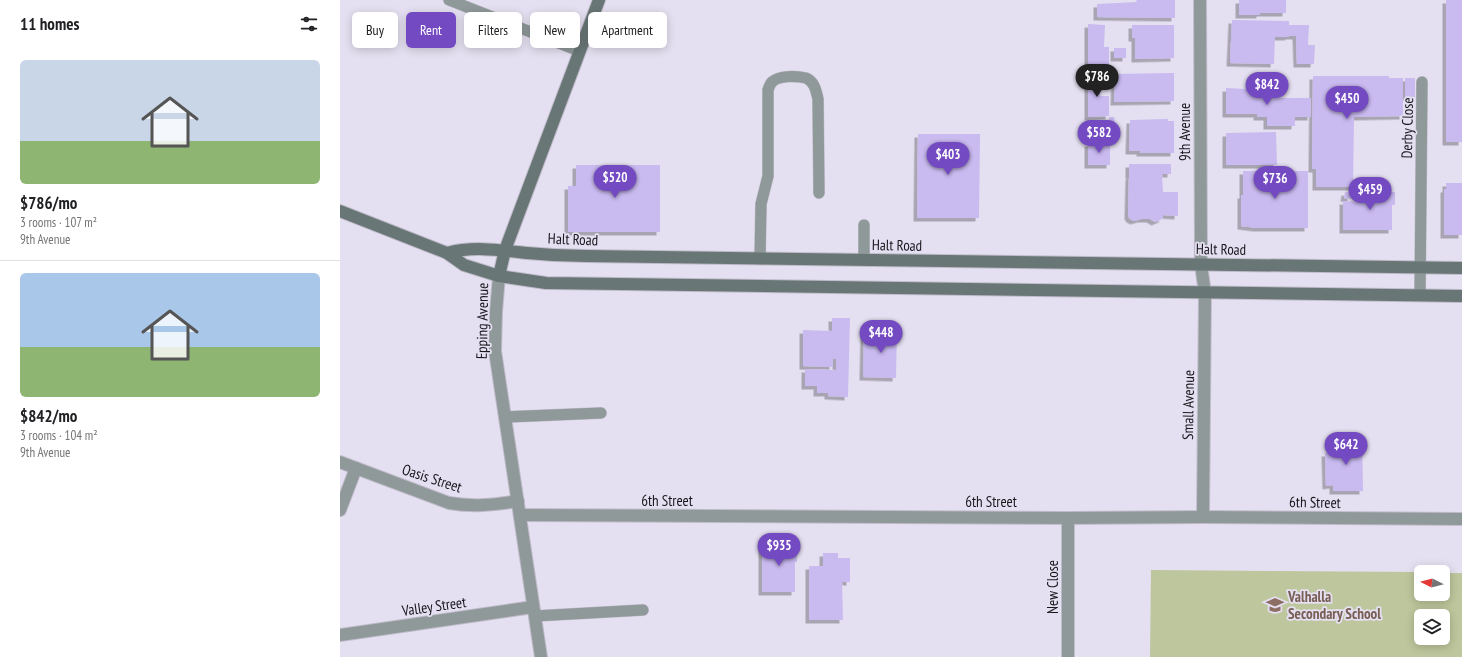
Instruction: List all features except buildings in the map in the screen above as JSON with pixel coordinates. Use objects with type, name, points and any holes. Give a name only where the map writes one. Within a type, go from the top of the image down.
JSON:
[{"type":"street","name":"Epping Avenue","points":[[541,657],[495,351],[499,276],[505,250],[599,0]]},
{"type":"street","name":"9th Avenue","points":[[1200,0],[1201,265],[1206,293]]},
{"type":"street","points":[[340,211],[447,253],[464,264],[499,276],[546,283],[1462,296]]},
{"type":"street","name":"Halt Road","points":[[447,253],[463,249],[505,250],[571,256],[1462,268]]},
{"type":"street","name":"Small Avenue","points":[[1203,517],[1206,293]]},
{"type":"street","name":"Oasis Street","points":[[340,462],[449,503],[467,506],[489,506],[518,501]]},
{"type":"street","points":[[340,510],[356,468]]},
{"type":"street","name":"6th Street","points":[[520,515],[1462,519]]},
{"type":"street","name":"New Close","points":[[1068,518],[1068,657]]},
{"type":"street","name":"Valley Street","points":[[340,636],[534,611]]},
{"type":"lane","points":[[449,0],[579,51]]},
{"type":"lane","points":[[760,259],[761,204],[768,176],[768,90],[773,81],[780,78],[806,78],[810,80],[816,89],[818,99],[820,193]]},
{"type":"lane","name":"Derby Close","points":[[1420,295],[1422,82]]},
{"type":"lane","points":[[864,225],[864,260]]},
{"type":"lane","points":[[505,417],[601,413]]},
{"type":"lane","points":[[534,611],[643,610]]},
{"type":"green space","points":[[1151,570],[1414,572],[1414,601],[1450,601],[1450,573],[1462,573],[1462,657],[1150,657]]},
{"type":"place","name":"Valhalla Secondary School","points":[[1275,605]]}]
